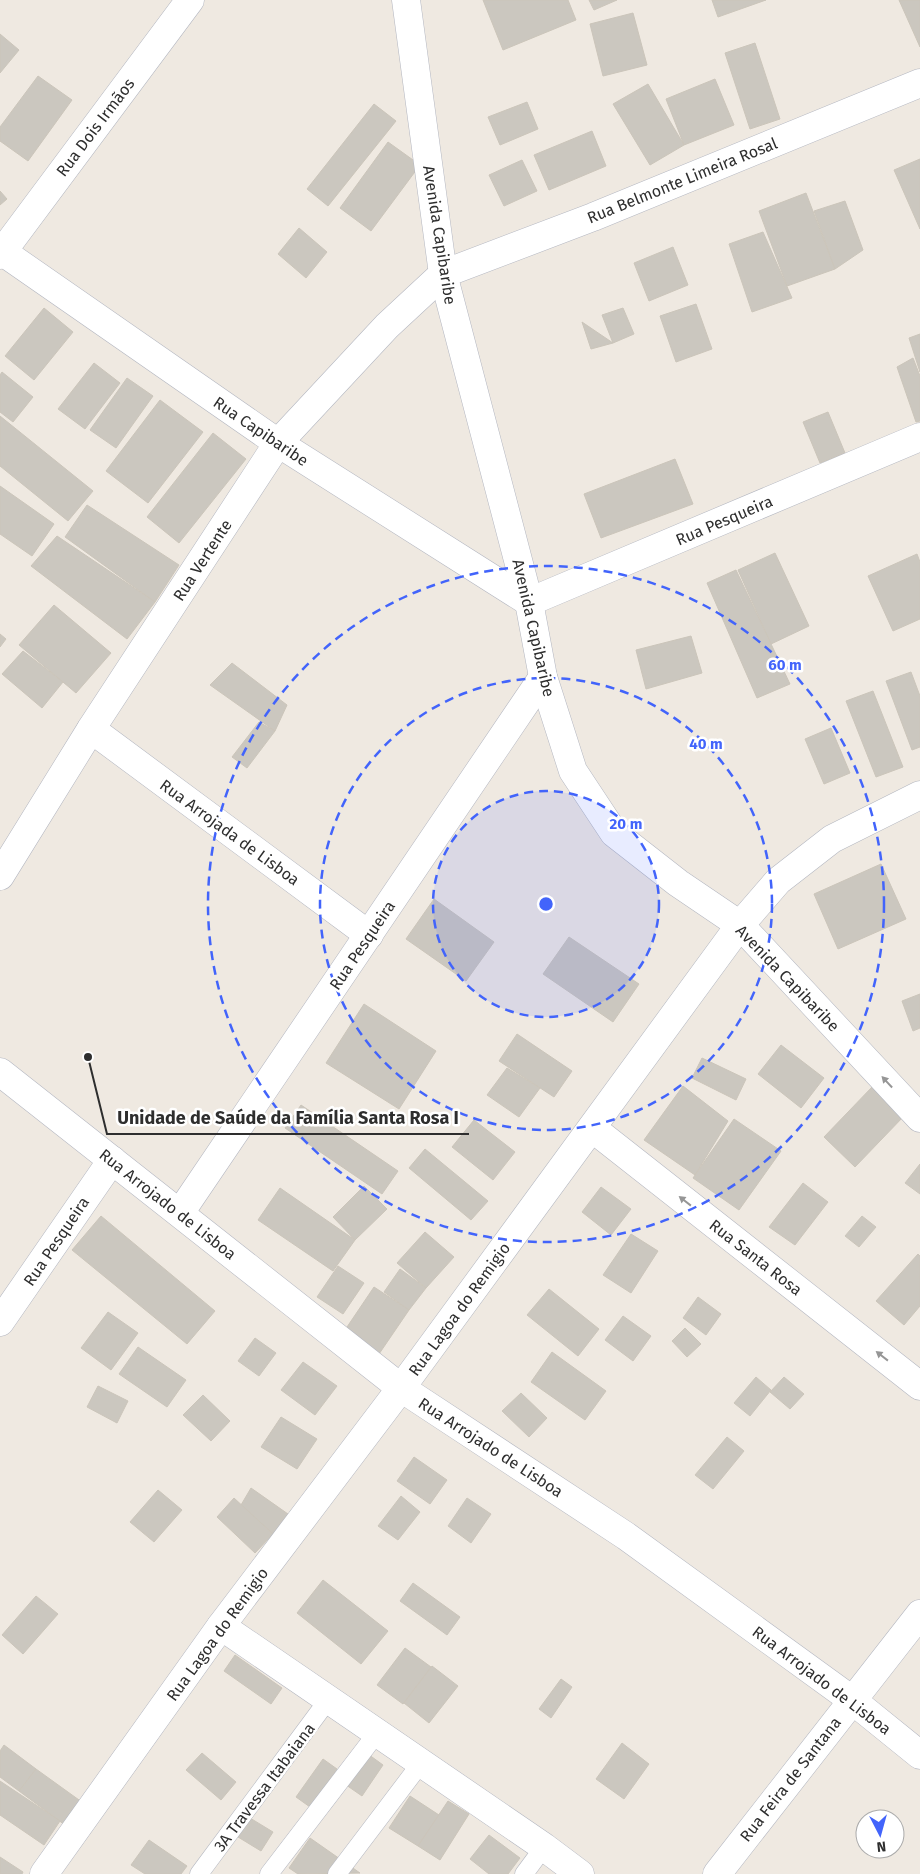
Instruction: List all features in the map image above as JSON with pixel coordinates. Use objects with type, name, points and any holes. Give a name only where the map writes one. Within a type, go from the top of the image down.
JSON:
[{"type":"street","name":"Rua Dois Irmãos","points":[[1,252],[190,0]]},
{"type":"street","name":"Avenida Capibaribe","points":[[406,0],[444,274],[529,602],[543,677],[573,771],[614,833],[678,883],[740,925],[920,1118]]},
{"type":"street","name":"Rua Belmonte Limeira Rosal","points":[[444,274],[593,217],[920,83]]},
{"type":"street","name":"Rua Capibaribe","points":[[1,252],[278,443],[529,602]]},
{"type":"street","name":"Rua Vertente","points":[[0,876],[91,730],[278,443],[387,326],[444,274]]},
{"type":"street","name":"Rua Pesqueira","points":[[529,602],[920,437]]},
{"type":"street","name":"Rua Pesqueira","points":[[180,1213],[543,677]]},
{"type":"street","name":"Rua Arrojada de Lisboa","points":[[91,730],[369,935]]},
{"type":"street","name":"Rua Lagoa do Remigio","points":[[44,1874],[221,1626],[401,1388],[740,925],[778,881],[832,839],[920,795]]},
{"type":"street","name":"Rua Arrojado de Lisboa","points":[[0,1072],[401,1388],[626,1536],[852,1700],[920,1755]]},
{"type":"street","name":"Rua Santa Rosa","points":[[592,1128],[920,1386]]},
{"type":"street","name":"Rua Pesqueira","points":[[0,1322],[112,1160]]},
{"type":"street","name":"Rua Feira de Santana","points":[[717,1874],[920,1614]]},
{"type":"street","points":[[221,1626],[544,1847],[580,1874]]},
{"type":"lane","name":"3A Travessa Itabaiana","points":[[199,1874],[328,1700]]},
{"type":"lane","points":[[269,1874],[377,1733]]},
{"type":"lane","points":[[337,1874],[421,1763]]},
{"type":"lane","points":[[524,1874],[544,1847]]},
{"type":"building","points":[[483,0],[568,0],[576,20],[503,50]]},
{"type":"building","points":[[589,0],[617,0],[594,10]]},
{"type":"building","points":[[712,0],[766,0],[718,17]]},
{"type":"building","points":[[899,0],[920,0],[920,47]]},
{"type":"building","points":[[633,13],[647,65],[603,76],[590,24]]},
{"type":"building","points":[[0,34],[19,50],[0,73]]},
{"type":"building","points":[[755,43],[780,119],[750,129],[725,53]]},
{"type":"building","points":[[38,76],[72,100],[28,161],[0,141],[0,127]]},
{"type":"building","points":[[715,79],[734,125],[684,145],[666,99]]},
{"type":"building","points":[[648,84],[684,145],[650,165],[613,104]]},
{"type":"building","points":[[527,102],[538,129],[500,145],[488,117]]},
{"type":"building","points":[[374,104],[396,121],[328,206],[307,189]]},
{"type":"building","points":[[592,131],[606,166],[549,190],[534,155]]},
{"type":"building","points":[[388,142],[420,165],[371,231],[340,208]]},
{"type":"building","points":[[920,159],[920,229],[894,170]]},
{"type":"building","points":[[522,160],[537,191],[504,206],[489,175]]},
{"type":"building","points":[[0,191],[7,199],[0,205]]},
{"type":"building","points":[[806,193],[835,269],[787,286],[759,211]]},
{"type":"building","points":[[845,201],[863,250],[835,269],[814,211]]},
{"type":"building","points":[[299,228],[327,252],[306,278],[278,254]]},
{"type":"building","points":[[763,232],[792,298],[752,312],[729,244]]},
{"type":"building","points":[[673,247],[688,285],[649,301],[634,263]]},
{"type":"building","points":[[696,304],[712,349],[676,362],[660,316]]},
{"type":"building","points":[[44,308],[73,332],[34,380],[5,356]]},
{"type":"building","points":[[623,308],[634,334],[613,343],[602,315]]},
{"type":"building","points":[[582,322],[613,343],[591,349]]},
{"type":"building","points":[[920,334],[920,372],[909,338]]},
{"type":"building","points":[[913,358],[920,376],[920,421],[916,422],[897,367]]},
{"type":"building","points":[[94,363],[120,383],[85,429],[58,409]]},
{"type":"building","points":[[2,372],[33,397],[13,422],[0,412],[0,375]]},
{"type":"building","points":[[127,378],[153,396],[116,448],[90,430]]},
{"type":"building","points":[[160,400],[203,432],[148,503],[106,471]]},
{"type":"building","points":[[828,412],[845,453],[820,463],[803,422]]},
{"type":"building","points":[[0,416],[93,491],[68,521],[0,466]]},
{"type":"building","points":[[213,433],[246,459],[179,543],[147,517]]},
{"type":"building","points":[[675,459],[693,504],[601,538],[584,494]]},
{"type":"building","points":[[0,486],[54,524],[32,556],[0,534]]},
{"type":"building","points":[[87,505],[179,565],[155,602],[65,537]]},
{"type":"building","points":[[57,536],[155,602],[127,639],[31,566]]},
{"type":"building","points":[[775,553],[809,626],[771,644],[738,570]]},
{"type":"building","points":[[917,554],[920,562],[920,619],[893,631],[868,576]]},
{"type":"building","points":[[736,570],[790,684],[757,698],[707,583]]},
{"type":"building","points":[[54,605],[111,653],[76,693],[19,645]]},
{"type":"building","points":[[0,634],[6,639],[0,647]]},
{"type":"building","points":[[691,636],[702,673],[646,689],[636,650]]},
{"type":"building","points":[[23,651],[63,682],[42,708],[2,674]]},
{"type":"building","points":[[232,663],[287,705],[275,731],[210,685]]},
{"type":"building","points":[[911,672],[920,696],[920,747],[912,750],[886,681]]},
{"type":"building","points":[[873,691],[903,767],[876,777],[846,701]]},
{"type":"building","points":[[259,722],[275,731],[247,768],[232,757]]},
{"type":"building","points":[[831,728],[850,773],[824,784],[805,739]]},
{"type":"building","points":[[881,864],[906,919],[838,949],[814,894]]},
{"type":"building","points":[[434,899],[494,942],[466,981],[406,939]]},
{"type":"building","points":[[569,937],[639,984],[613,1022],[543,974]]},
{"type":"building","points":[[920,994],[920,1028],[913,1031],[902,1001]]},
{"type":"building","points":[[364,1004],[436,1051],[399,1109],[326,1063]]},
{"type":"building","points":[[517,1034],[572,1071],[554,1097],[499,1061]]},
{"type":"building","points":[[781,1045],[824,1078],[801,1108],[758,1074]]},
{"type":"building","points":[[702,1058],[746,1079],[736,1100],[692,1078]]},
{"type":"building","points":[[507,1068],[540,1088],[519,1117],[487,1095]]},
{"type":"building","points":[[683,1086],[728,1121],[695,1175],[644,1140]]},
{"type":"building","points":[[873,1086],[904,1116],[855,1167],[824,1137]]},
{"type":"building","points":[[301,1105],[398,1171],[382,1194],[285,1128]]},
{"type":"building","points":[[734,1119],[781,1151],[739,1210],[693,1178]]},
{"type":"building","points":[[474,1120],[515,1152],[493,1180],[452,1147]]},
{"type":"building","points":[[425,1149],[488,1201],[471,1220],[409,1168]]},
{"type":"building","points":[[920,1164],[920,1194],[905,1183]]},
{"type":"building","points":[[803,1183],[828,1202],[795,1245],[769,1227]]},
{"type":"building","points":[[364,1186],[387,1209],[355,1240],[333,1217]]},
{"type":"building","points":[[601,1187],[631,1209],[611,1235],[582,1212]]},
{"type":"building","points":[[280,1188],[355,1240],[333,1271],[258,1220]]},
{"type":"building","points":[[101,1216],[215,1311],[187,1344],[72,1250]]},
{"type":"building","points":[[862,1216],[876,1227],[859,1247],[845,1236]]},
{"type":"building","points":[[425,1232],[454,1257],[426,1288],[397,1263]]},
{"type":"building","points":[[631,1234],[658,1251],[631,1293],[603,1275]]},
{"type":"building","points":[[918,1254],[920,1256],[920,1306],[904,1325],[876,1301]]},
{"type":"building","points":[[338,1266],[364,1283],[343,1314],[317,1297]]},
{"type":"building","points":[[400,1269],[426,1288],[409,1310],[384,1292]]},
{"type":"building","points":[[374,1287],[409,1310],[379,1354],[345,1330]]},
{"type":"building","points":[[549,1289],[599,1329],[578,1356],[527,1315]]},
{"type":"building","points":[[698,1297],[721,1314],[706,1335],[683,1318]]},
{"type":"building","points":[[108,1312],[138,1333],[111,1370],[81,1348]]},
{"type":"building","points":[[623,1316],[651,1336],[633,1361],[605,1340]]},
{"type":"building","points":[[685,1328],[701,1344],[687,1357],[672,1341]]},
{"type":"building","points":[[255,1338],[276,1353],[259,1376],[238,1361]]},
{"type":"building","points":[[138,1347],[186,1380],[167,1407],[119,1374]]},
{"type":"building","points":[[552,1352],[606,1391],[585,1420],[531,1382]]},
{"type":"building","points":[[303,1362],[337,1386],[315,1415],[281,1390]]},
{"type":"building","points":[[756,1377],[771,1390],[750,1416],[734,1403]]},
{"type":"building","points":[[784,1377],[804,1394],[790,1409],[770,1392]]},
{"type":"building","points":[[98,1386],[128,1401],[117,1423],[87,1407]]},
{"type":"building","points":[[521,1393],[547,1418],[529,1437],[502,1411]]},
{"type":"building","points":[[203,1395],[230,1421],[211,1441],[183,1415]]},
{"type":"building","points":[[281,1417],[317,1439],[297,1469],[261,1447]]},
{"type":"building","points":[[727,1437],[744,1451],[713,1489],[695,1475]]},
{"type":"building","points":[[414,1457],[447,1480],[430,1504],[397,1481]]},
{"type":"building","points":[[251,1488],[288,1514],[273,1534],[241,1505]]},
{"type":"building","points":[[158,1490],[182,1510],[154,1542],[130,1522]]},
{"type":"building","points":[[401,1496],[420,1512],[398,1540],[378,1526]]},
{"type":"building","points":[[234,1498],[273,1534],[255,1553],[217,1517]]},
{"type":"building","points":[[467,1498],[491,1514],[471,1543],[448,1526]]},
{"type":"building","points":[[323,1580],[388,1631],[361,1664],[297,1613]]},
{"type":"building","points":[[413,1583],[460,1617],[447,1635],[400,1601]]},
{"type":"building","points":[[36,1596],[58,1614],[23,1654],[2,1635]]},
{"type":"building","points":[[405,1648],[431,1667],[403,1704],[377,1685]]},
{"type":"building","points":[[235,1655],[282,1688],[271,1704],[224,1671]]},
{"type":"building","points":[[432,1666],[458,1686],[429,1723],[404,1703]]},
{"type":"building","points":[[561,1679],[572,1687],[551,1718],[539,1709]]},
{"type":"building","points":[[622,1743],[649,1764],[624,1799],[596,1779]]},
{"type":"building","points":[[4,1745],[36,1769],[19,1791],[0,1777],[0,1751]]},
{"type":"building","points":[[361,1749],[383,1765],[362,1796],[339,1780]]},
{"type":"building","points":[[202,1753],[236,1782],[221,1800],[186,1770]]},
{"type":"building","points":[[323,1759],[337,1769],[310,1807],[296,1797]]},
{"type":"building","points":[[36,1769],[86,1805],[69,1828],[19,1791]]},
{"type":"building","points":[[0,1781],[60,1821],[44,1845],[0,1815]]},
{"type":"building","points":[[410,1796],[439,1815],[418,1846],[389,1828]]},
{"type":"building","points":[[448,1801],[469,1814],[440,1860],[418,1846]]},
{"type":"building","points":[[250,1818],[273,1832],[261,1851],[238,1837]]},
{"type":"building","points":[[489,1835],[520,1858],[508,1874],[489,1874],[470,1859]]},
{"type":"building","points":[[310,1838],[360,1873],[298,1874],[289,1868]]},
{"type":"building","points":[[149,1840],[187,1866],[181,1874],[145,1874],[131,1865]]},
{"type":"building","points":[[0,1857],[23,1872],[22,1874],[0,1874]]},
{"type":"place","name":"Unidade de Saúde da Família Santa Rosa I","points":[[88,1057]]}]
